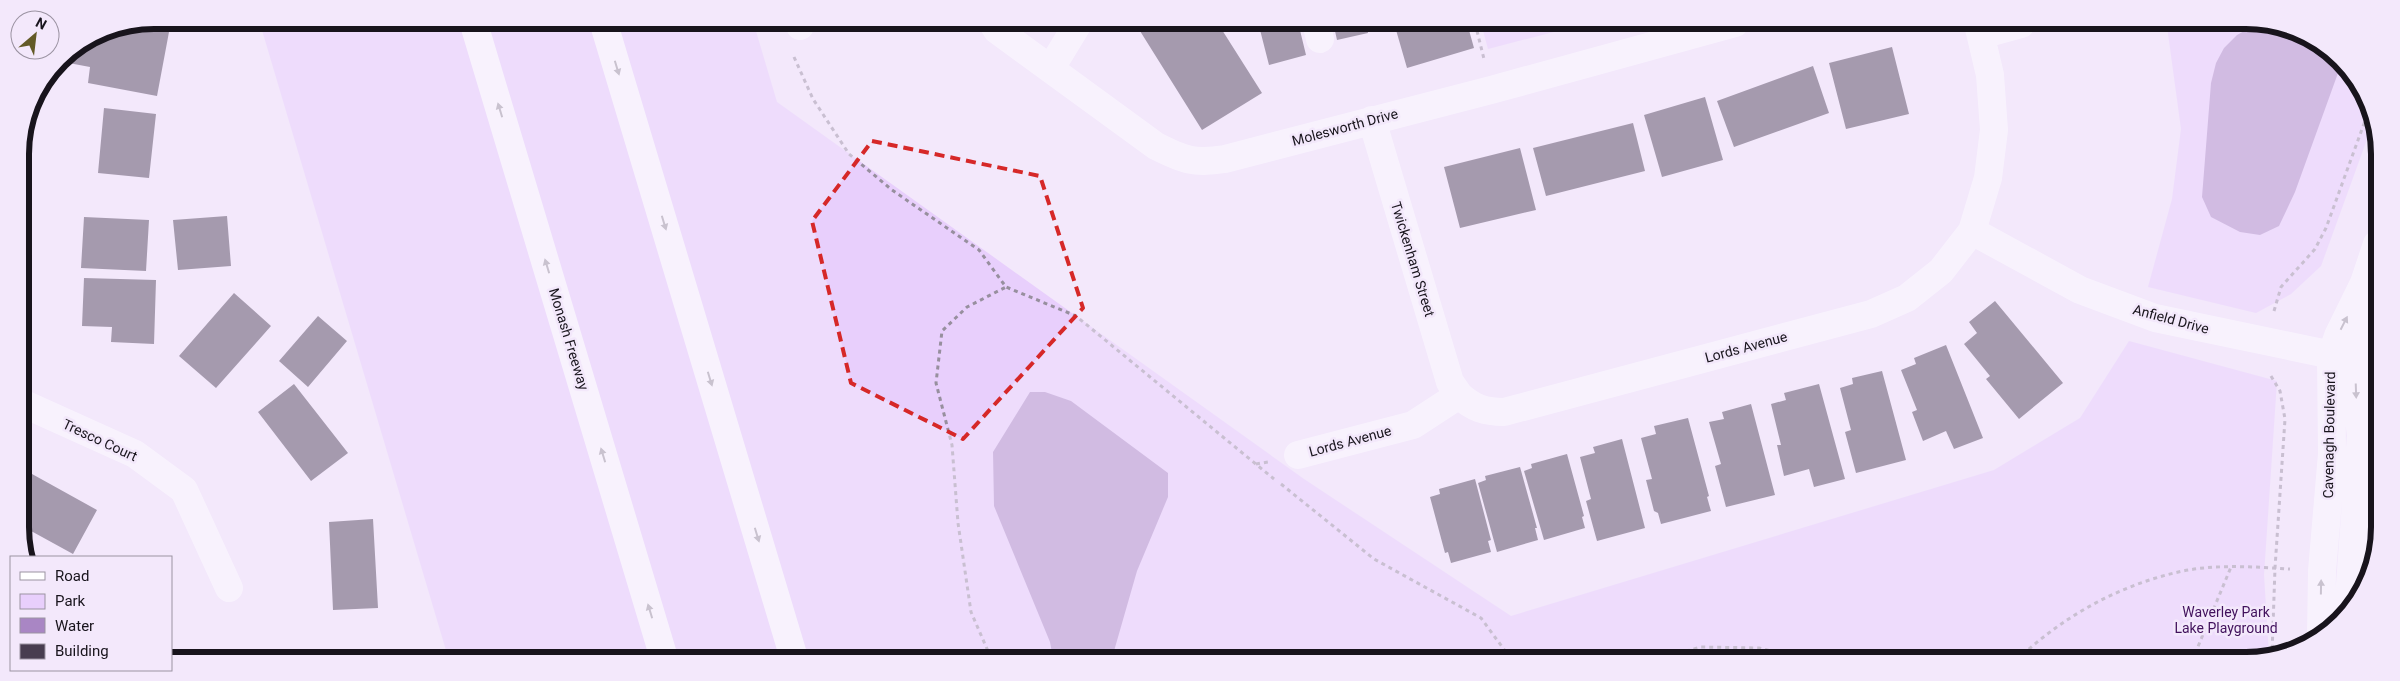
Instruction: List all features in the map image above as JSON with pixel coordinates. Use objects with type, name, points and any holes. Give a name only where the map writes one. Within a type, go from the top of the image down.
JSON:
[{"type":"main road","name":"Monash Freeway","points":[[475,29],[662,652]]},
{"type":"main road","points":[[605,29],[792,652]]},
{"type":"main road","name":"Molesworth Drive","points":[[996,29],[1156,146],[1178,158],[1202,162],[1225,159],[1491,90],[1713,29]]},
{"type":"main road","points":[[1051,68],[1075,29]]},
{"type":"main road","name":"Lords Avenue","points":[[1298,455],[1413,425],[1459,396],[1485,412],[1504,412],[1870,314],[1907,298],[1941,270],[1972,231],[1988,178],[1994,130],[1990,75],[1979,30]]},
{"type":"main road","name":"Twickenham Street","points":[[1372,120],[1450,382],[1459,396]]},
{"type":"main road","name":"Anfield Drive","points":[[1972,231],[2080,290],[2155,318],[2343,358]]},
{"type":"main road","name":"Cavenagh Boulevard","points":[[2349,598],[2361,435],[2356,397],[2338,336],[2364,283],[2371,262]]},
{"type":"main road","name":"Cavenagh Boulevard","points":[[2321,627],[2322,571],[2332,454],[2343,358],[2362,338],[2371,322]]},
{"type":"main road","name":"Tresco Court","points":[[29,407],[135,454],[184,490],[229,588]]},
{"type":"main road","points":[[780,612],[797,652]]},
{"type":"path","points":[[797,32],[813,98],[849,154],[892,190],[979,250],[1006,287],[1076,316],[1186,408],[1374,559],[1481,618],[1506,652]]},
{"type":"path","points":[[989,652],[972,612],[958,523],[952,446],[936,383],[942,331],[967,307],[1006,287]]},
{"type":"path","points":[[2196,652],[2231,567]]},
{"type":"path","points":[[2027,652],[2078,611],[2132,587],[2184,571],[2231,567],[2322,571]]},
{"type":"path","points":[[1683,652],[1701,647],[1759,648],[1778,652]]},
{"type":"highlighted area","points":[[872,141],[1040,176],[1083,308],[963,439],[851,383],[812,221]]},
{"type":"green space","name":"Waverley Park Lake Playground","points":[[262,29],[755,29],[777,102],[1304,479],[1511,616],[1994,470],[2080,418],[2129,341],[2277,381],[2264,575],[2269,650],[2255,652],[447,652]]},
{"type":"green space","points":[[1483,29],[1565,29],[1488,49]]},
{"type":"green space","points":[[2167,29],[2263,30],[2294,38],[2309,45],[2340,71],[2350,84],[2365,113],[2369,133],[2321,266],[2291,294],[2256,313],[2148,287],[2172,199],[2181,129]]},
{"type":"water","points":[[2248,29],[2279,33],[2294,38],[2309,45],[2339,70],[2295,192],[2279,226],[2260,235],[2240,232],[2211,217],[2202,197],[2211,83],[2216,63],[2224,48],[2237,35]]},
{"type":"water","points":[[1030,392],[1045,392],[1071,401],[1168,473],[1168,497],[1137,571],[1114,652],[1052,652],[1050,642],[994,506],[993,452]]},
{"type":"building","points":[[152,29],[169,32],[157,96],[88,83],[90,67],[68,63],[91,45],[129,31]]},
{"type":"building","points":[[1143,29],[1221,29],[1262,93],[1202,130],[1140,31]]},
{"type":"building","points":[[1260,29],[1300,29],[1306,55],[1269,65]]},
{"type":"building","points":[[1335,29],[1367,29],[1368,33],[1337,40]]},
{"type":"building","points":[[1396,29],[1469,29],[1474,48],[1407,68]]},
{"type":"building","points":[[1892,47],[1909,114],[1846,129],[1829,63]]},
{"type":"building","points":[[1813,66],[1829,113],[1734,147],[1717,101]]},
{"type":"building","points":[[1705,97],[1723,160],[1662,177],[1644,115]]},
{"type":"building","points":[[104,108],[156,114],[149,178],[98,173]]},
{"type":"building","points":[[1633,123],[1645,171],[1546,196],[1533,148]]},
{"type":"building","points":[[1520,148],[1536,210],[1460,228],[1444,167]]},
{"type":"building","points":[[227,216],[231,266],[178,270],[173,220]]},
{"type":"building","points":[[84,217],[149,220],[146,271],[81,268]]},
{"type":"building","points":[[84,278],[156,280],[154,344],[111,342],[112,327],[82,326]]},
{"type":"building","points":[[234,293],[271,326],[216,388],[179,356]]},
{"type":"building","points":[[1995,301],[2063,383],[2019,419],[1986,379],[1990,376],[1964,344],[1977,333],[1969,322]]},
{"type":"building","points":[[318,316],[347,341],[308,387],[279,361]]},
{"type":"building","points":[[1946,345],[1983,438],[1954,449],[1946,431],[1923,441],[1912,412],[1917,410],[1901,370],[1916,364],[1914,358]]},
{"type":"building","points":[[1882,371],[1906,460],[1856,473],[1845,432],[1851,430],[1840,388],[1853,384],[1852,378]]},
{"type":"building","points":[[294,384],[348,453],[311,481],[258,412]]},
{"type":"building","points":[[1819,384],[1845,479],[1814,487],[1809,469],[1784,476],[1777,445],[1781,445],[1771,404],[1786,400],[1784,393]]},
{"type":"building","points":[[1751,404],[1775,495],[1726,507],[1715,466],[1721,464],[1709,422],[1724,419],[1722,412]]},
{"type":"building","points":[[1688,418],[1709,496],[1707,497],[1711,511],[1661,524],[1658,513],[1654,511],[1646,480],[1652,479],[1641,438],[1656,434],[1654,426]]},
{"type":"building","points":[[1622,439],[1645,528],[1597,541],[1586,501],[1591,499],[1580,457],[1595,453],[1593,447]]},
{"type":"building","points":[[1567,454],[1584,516],[1582,517],[1585,528],[1544,540],[1524,471],[1532,468],[1531,464]]},
{"type":"building","points":[[1520,467],[1537,528],[1535,528],[1538,540],[1497,552],[1478,483],[1486,480],[1485,476]]},
{"type":"building","points":[[29,472],[97,510],[73,554],[29,530]]},
{"type":"building","points":[[1475,479],[1491,540],[1488,541],[1491,552],[1451,563],[1448,552],[1445,553],[1430,497],[1440,494],[1439,489]]},
{"type":"building","points":[[373,519],[378,608],[333,610],[329,522]]}]
